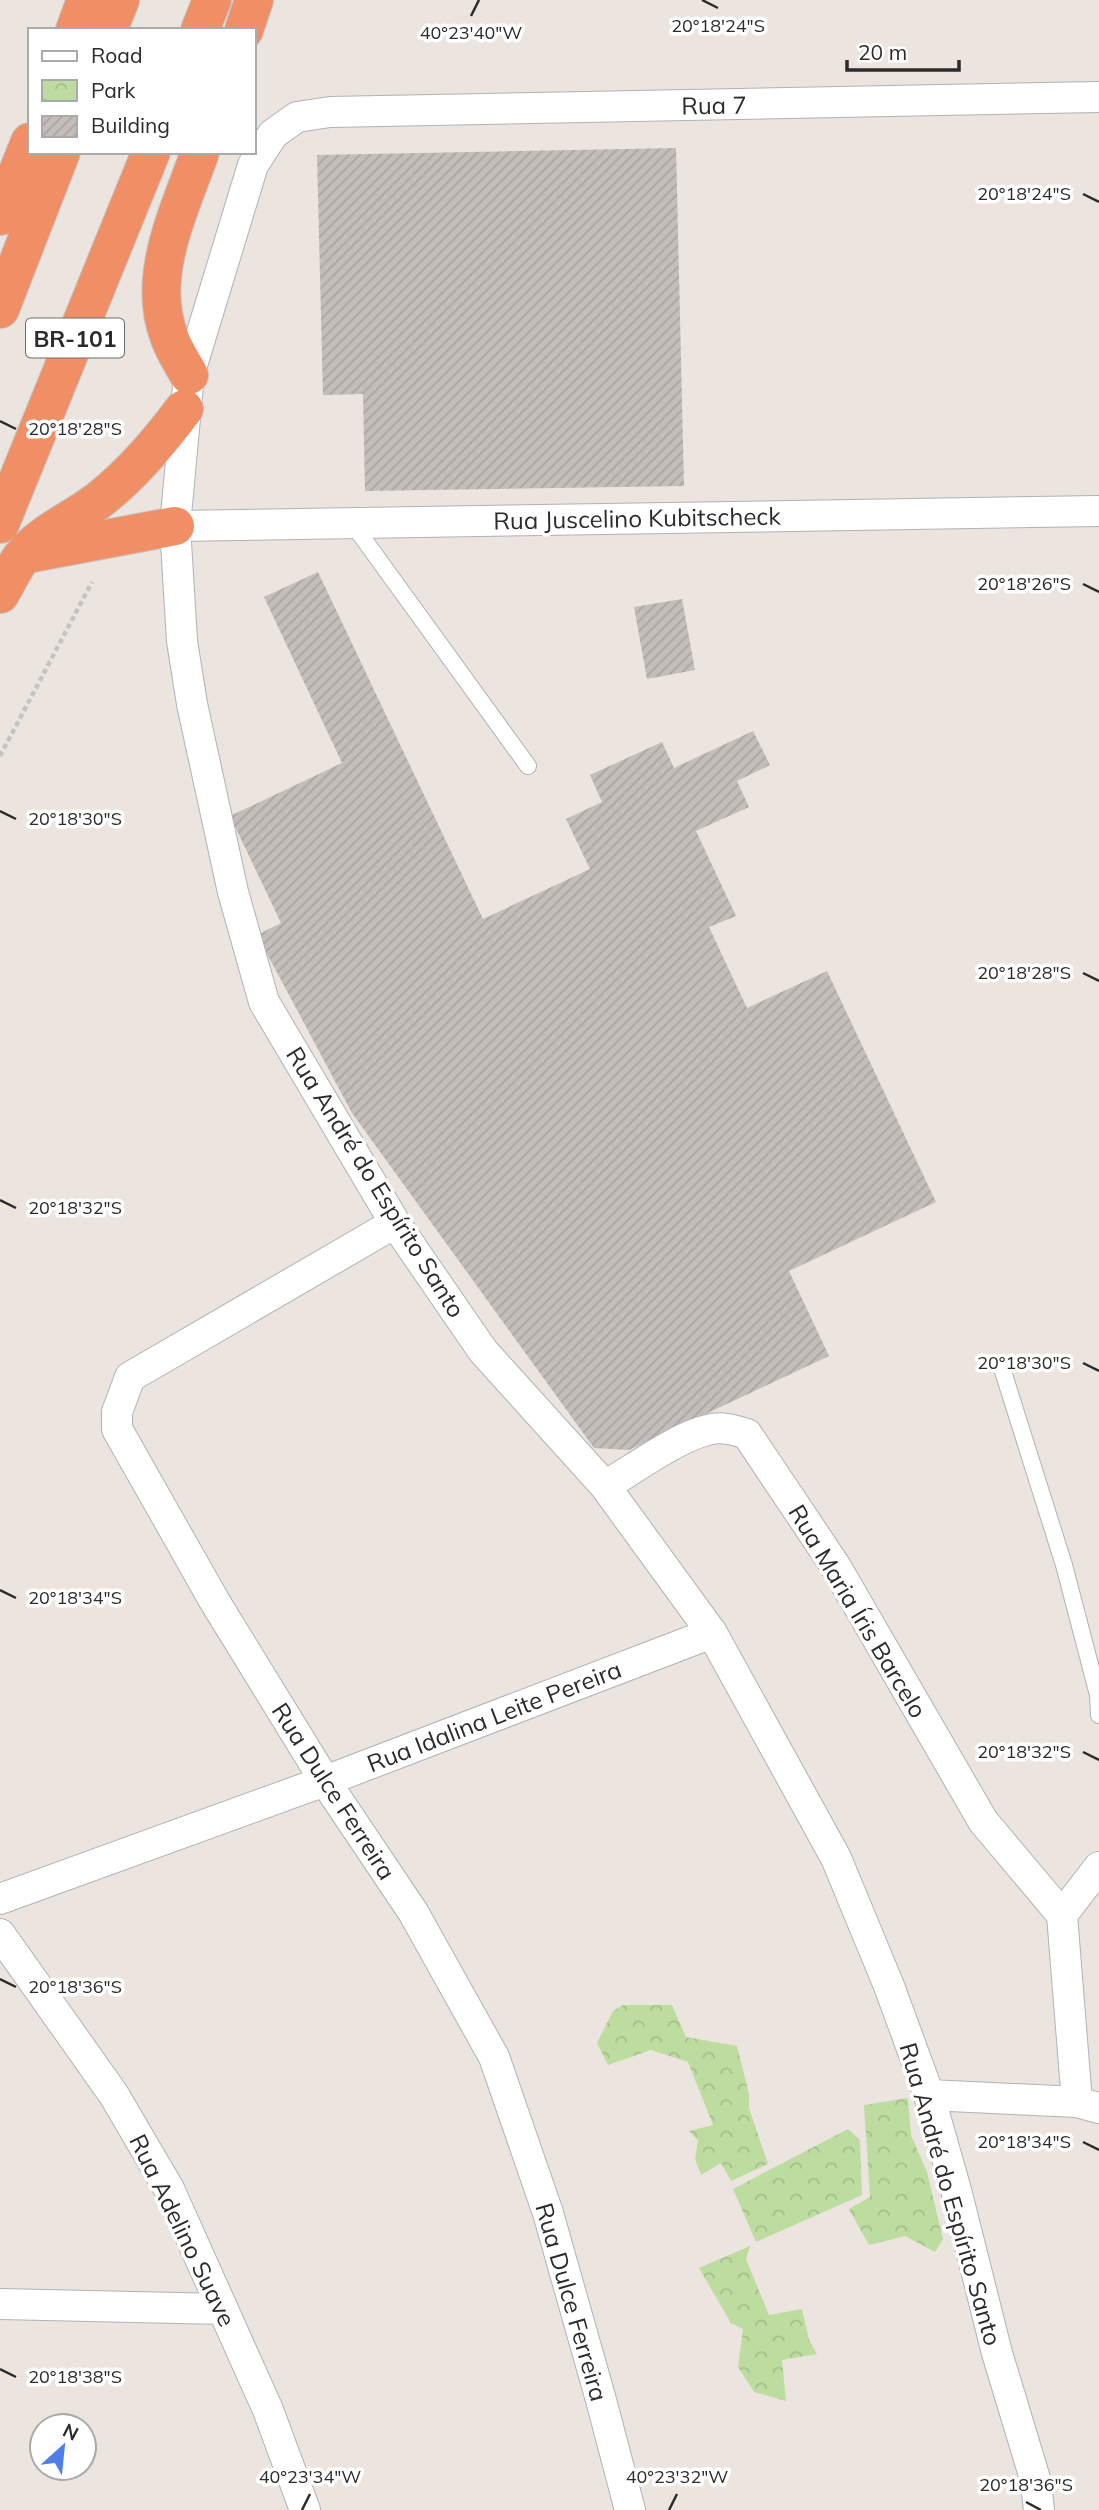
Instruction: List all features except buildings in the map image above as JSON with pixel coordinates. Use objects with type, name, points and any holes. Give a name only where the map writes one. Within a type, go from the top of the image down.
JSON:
[{"type":"highway","points":[[76,28],[86,0]]},
{"type":"highway","points":[[109,28],[120,0]]},
{"type":"highway","points":[[201,28],[212,0]]},
{"type":"highway","points":[[245,28],[254,0]]},
{"type":"highway","points":[[0,216],[28,147]]},
{"type":"highway","name":"BR-101","points":[[0,309],[60,154]]},
{"type":"highway","name":"BR-101","points":[[0,524],[150,154]]},
{"type":"highway","points":[[0,594],[23,555],[41,538],[71,520],[126,477],[147,456],[187,392],[160,300],[166,247],[199,154]]},
{"type":"highway","points":[[23,555],[175,526]]},
{"type":"street","name":"Rua 7","points":[[330,112],[1099,97]]},
{"type":"street","name":"Rua André do Espírito Santo","points":[[330,112],[297,117],[289,122],[273,134],[253,166],[187,392],[175,526],[183,641],[192,704],[233,892],[264,1002],[395,1223],[484,1351],[605,1486],[712,1633],[836,1858],[889,1986],[929,2095],[997,2353],[1036,2482],[1039,2510]]},
{"type":"street","name":"Rua Juscelino Kubitscheck","points":[[175,526],[1099,511]]},
{"type":"street","name":"Rua Dulce Ferreira","points":[[395,1223],[130,1377],[117,1412],[117,1429],[215,1602],[325,1781],[413,1912],[494,2057],[548,2213],[630,2510]]},
{"type":"street","name":"Rua Maria Íris Barcelo","points":[[605,1486],[684,1440],[709,1429],[730,1429],[747,1434],[836,1567],[984,1821],[1062,1915]]},
{"type":"street","name":"Rua Idalina Leite Pereira","points":[[0,1899],[325,1781],[712,1633]]},
{"type":"street","points":[[929,2095],[1088,2105],[1062,1915],[1099,1867]]},
{"type":"street","name":"Rua Adelino Suave","points":[[0,1934],[114,2095],[169,2189],[268,2410],[305,2510]]},
{"type":"street","points":[[0,2304],[223,2309]]},
{"type":"lane","points":[[352,523],[528,765]]},
{"type":"lane","points":[[1001,1365],[1064,1564],[1098,1695],[1099,1716]]},
{"type":"path","points":[[0,756],[115,538]]},
{"type":"green space","points":[[623,2005],[672,2005],[686,2037],[737,2046],[749,2094],[749,2108],[768,2164],[731,2181],[721,2163],[701,2175],[695,2159],[698,2140],[689,2131],[713,2125],[688,2062],[651,2050],[608,2065],[597,2043],[613,2011]]},
{"type":"green space","points":[[908,2098],[911,2135],[927,2172],[943,2239],[935,2252],[905,2236],[869,2245],[849,2209],[870,2197],[864,2105]]},
{"type":"green space","points":[[848,2129],[860,2140],[862,2195],[756,2242],[733,2189]]},
{"type":"green space","points":[[750,2246],[746,2259],[769,2315],[802,2309],[809,2340],[817,2354],[782,2360],[786,2401],[754,2392],[738,2367],[743,2329],[731,2323],[699,2268]]}]
